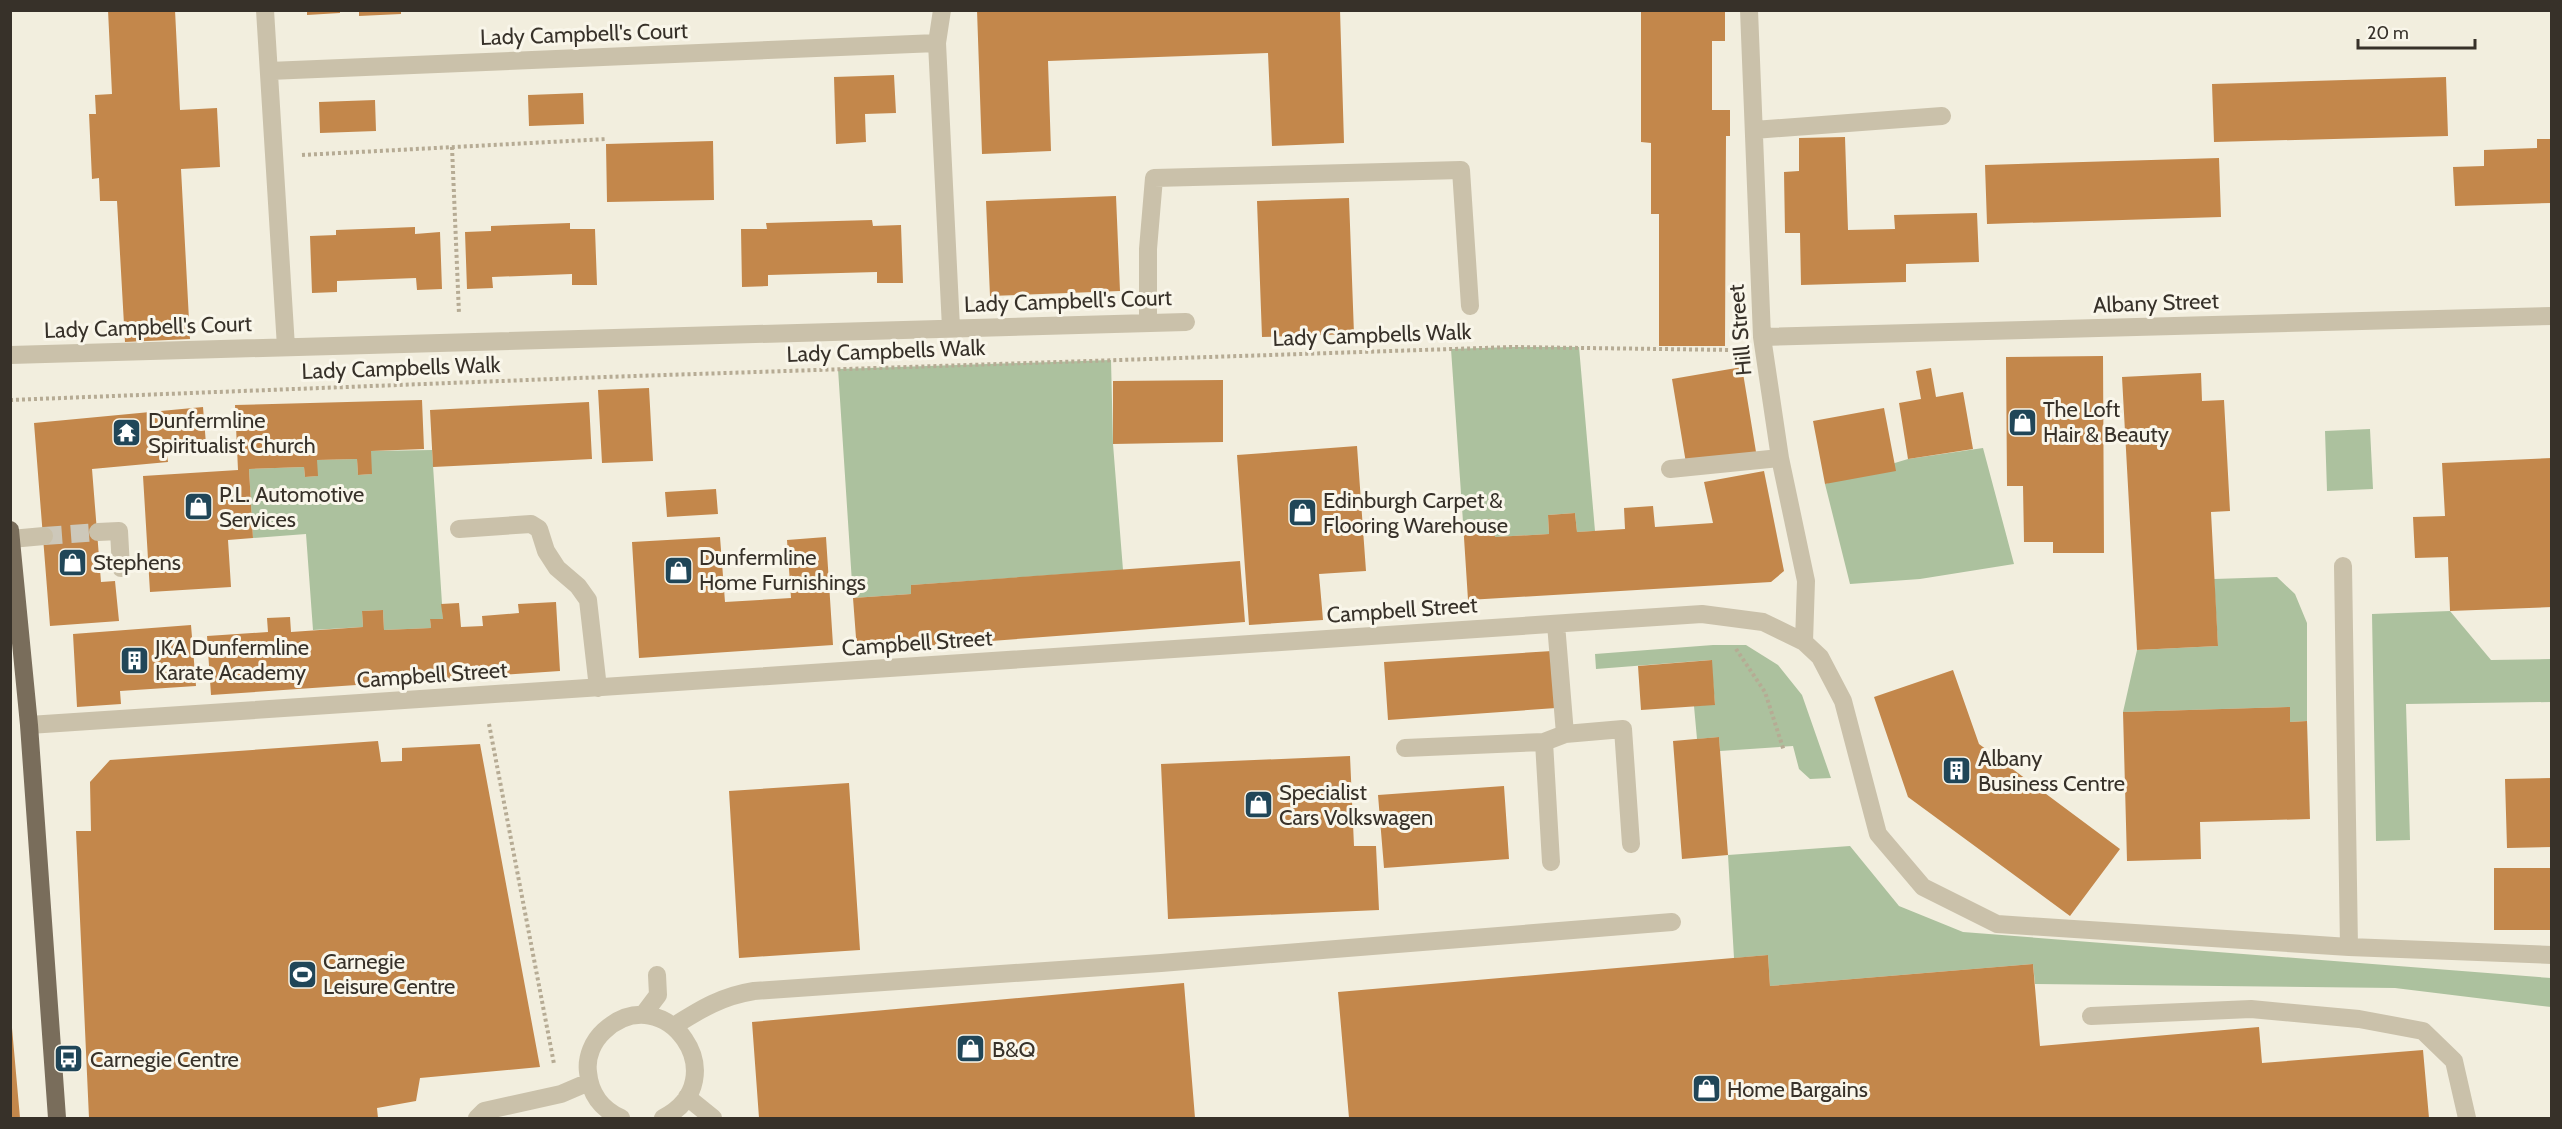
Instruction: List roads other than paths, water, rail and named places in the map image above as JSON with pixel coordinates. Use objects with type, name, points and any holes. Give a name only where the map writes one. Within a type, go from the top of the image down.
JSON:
[{"type":"main road","points":[[11,534],[29,725],[57,1119]]},
{"type":"street","name":"Lady Campbell's Court","points":[[265,10],[286,347]]},
{"type":"street","name":"Lady Campbell's Court","points":[[942,10],[937,43],[951,328]]},
{"type":"street","name":"Hill Street","points":[[1749,10],[1763,344],[1780,458],[1806,581],[1804,642]]},
{"type":"street","name":"Lady Campbell's Court","points":[[268,71],[937,43]]},
{"type":"street","points":[[1754,130],[1942,116]]},
{"type":"street","points":[[1148,322],[1148,249],[1154,178],[1461,170],[1470,306]]},
{"type":"street","name":"Albany Street","points":[[1763,344],[2552,316]]},
{"type":"street","name":"Lady Campbell's Court","points":[[10,355],[1186,322]]},
{"type":"street","points":[[1670,469],[1780,458]]},
{"type":"street","points":[[459,529],[531,524],[539,529],[546,551],[557,568],[578,586],[588,600],[598,688]]},
{"type":"street","points":[[98,532],[119,531],[121,568]]},
{"type":"street","points":[[11,534],[44,536]]},
{"type":"street","points":[[2343,566],[2349,947]]},
{"type":"street","name":"Campbell Street","points":[[29,725],[1702,614],[1763,622],[1804,642]]},
{"type":"street","points":[[1556,624],[1564,734]]},
{"type":"street","points":[[1804,642],[1820,657],[1843,701],[1878,834],[1923,887],[1998,924],[2349,947],[2552,955]]},
{"type":"street","points":[[1406,748],[1544,742],[1564,734],[1623,729],[1631,844]]},
{"type":"street","points":[[1544,742],[1551,862]]},
{"type":"street","points":[[674,1026],[711,1003],[733,994],[754,991],[1161,963],[1672,922]]},
{"type":"street","points":[[643,1015],[658,995],[657,975]]},
{"type":"street","points":[[2091,1016],[2251,1009],[2359,1019],[2423,1031],[2454,1061],[2467,1119]]},
{"type":"street","points":[[616,1117],[598,1101],[589,1082],[587,1066],[591,1050],[599,1035],[611,1024],[626,1017],[643,1015],[660,1018],[674,1026],[689,1044],[695,1067],[693,1083],[687,1097],[673,1113],[663,1119]]},
{"type":"street","points":[[477,1119],[484,1111],[561,1094],[589,1082]]},
{"type":"street","points":[[687,1097],[714,1119]]},
{"type":"tunnel","points":[[44,536],[98,532]]},
{"type":"place","name":"The Loft Hair & Beauty","points":[[2022,422]]},
{"type":"place","name":"Dunfermline Spiritualist Church","points":[[127,433]]},
{"type":"place","name":"P.L. Automotive Services","points":[[198,507]]},
{"type":"place","name":"Edinburgh Carpet & Flooring Warehouse","points":[[1302,513]]},
{"type":"place","name":"Stephens","points":[[72,562]]},
{"type":"place","name":"Dunfermline Home Furnishings","points":[[678,570]]},
{"type":"place","name":"JKA Dunfermline Karate Academy","points":[[134,660]]},
{"type":"place","name":"Albany Business Centre","points":[[1957,771]]},
{"type":"place","name":"Specialist Cars Volkswagen","points":[[1258,805]]},
{"type":"place","name":"Carnegie Leisure Centre","points":[[302,974]]},
{"type":"place","name":"B&Q","points":[[971,1049]]},
{"type":"place","name":"Carnegie Centre","points":[[69,1059]]},
{"type":"place","name":"Home Bargains","points":[[1706,1089]]}]
